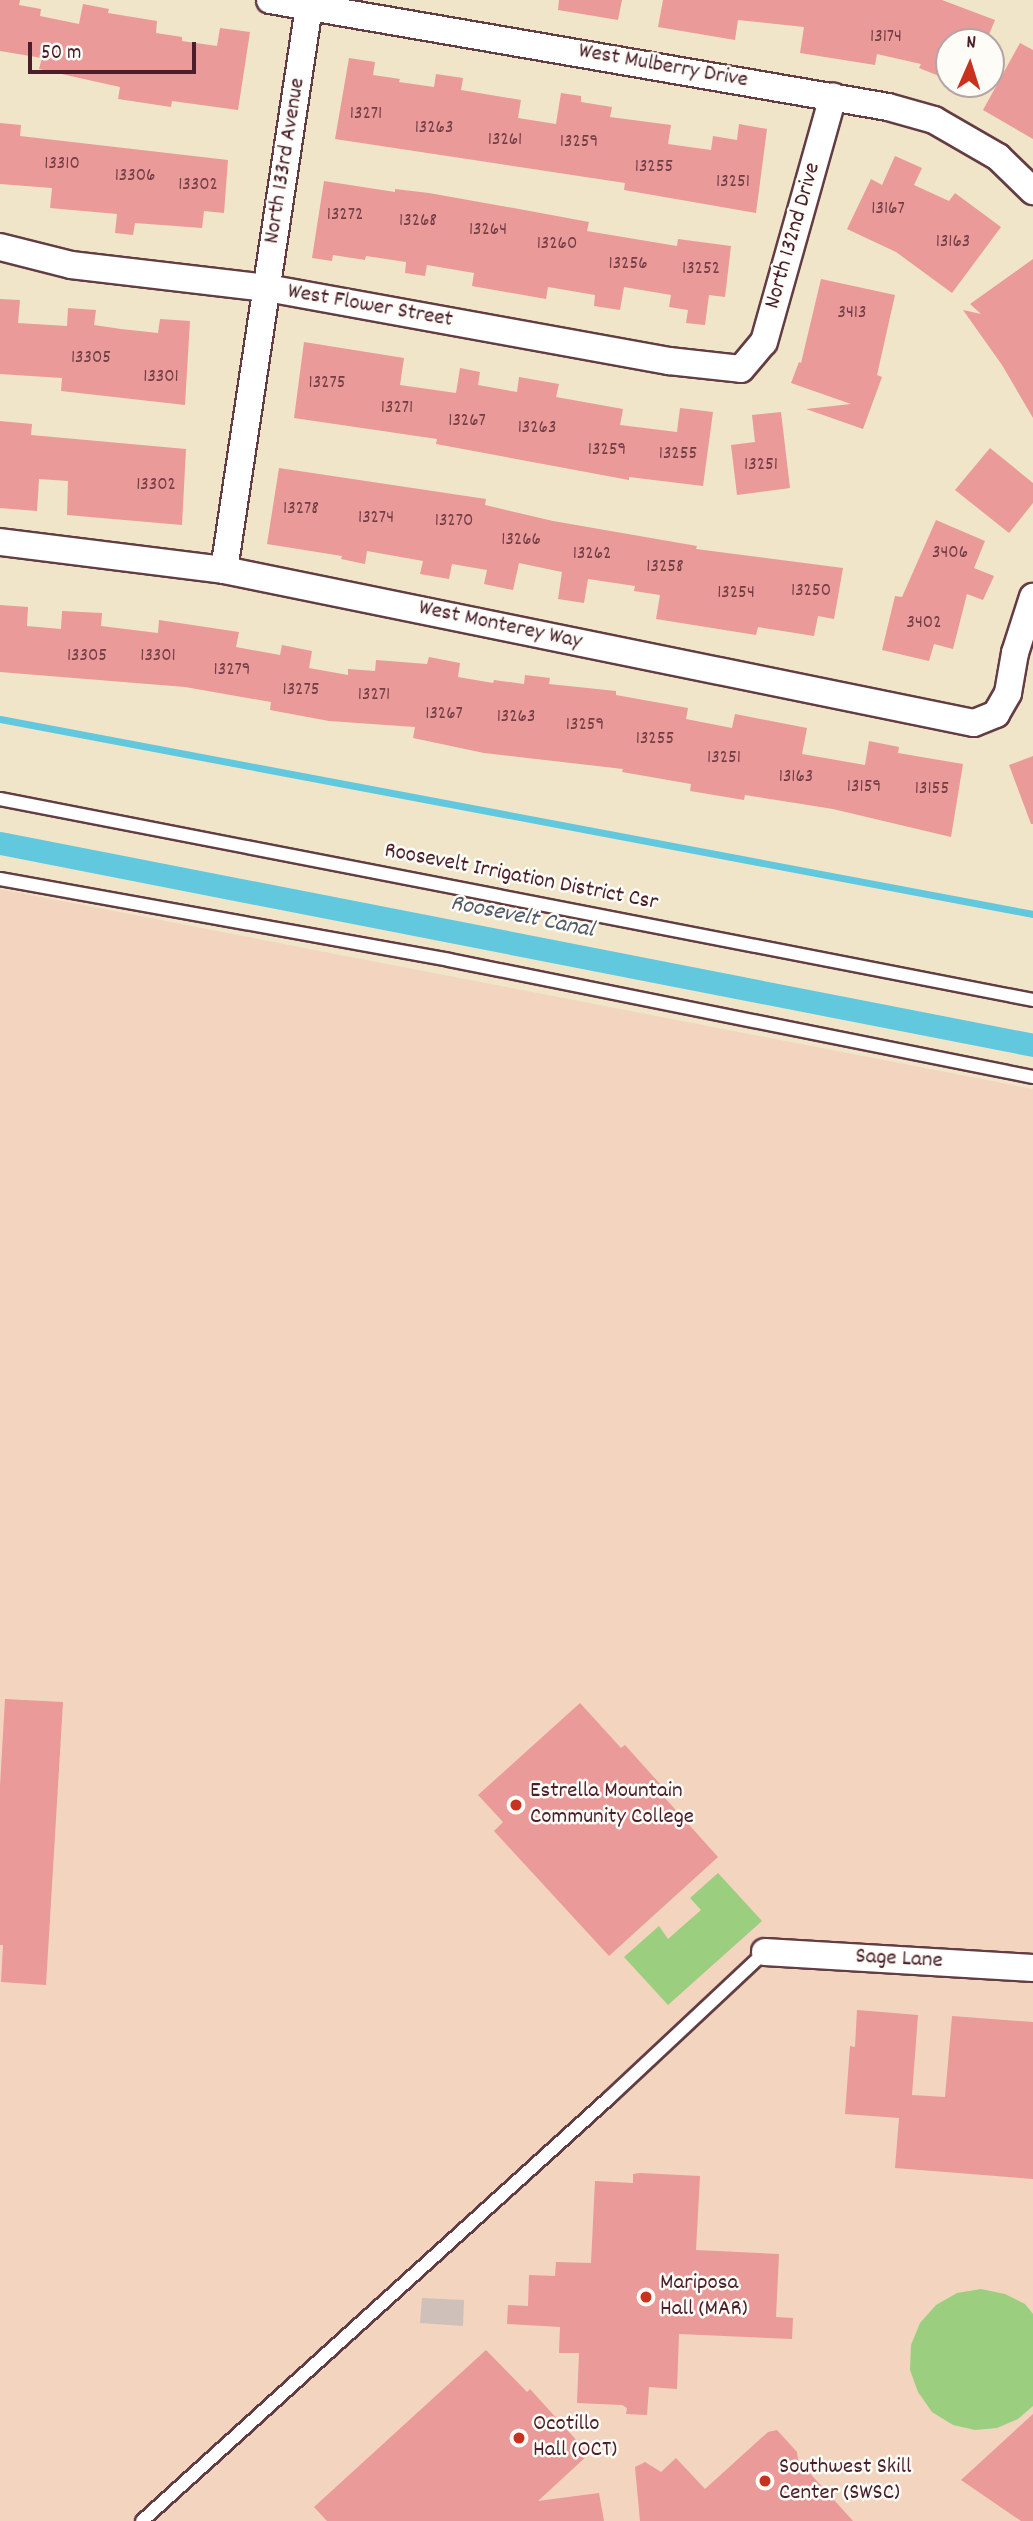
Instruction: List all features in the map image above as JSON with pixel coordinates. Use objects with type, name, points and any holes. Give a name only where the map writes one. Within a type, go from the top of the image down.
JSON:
[{"type":"street","name":"West Mulberry Drive","points":[[270,0],[310,4],[832,96],[934,120],[998,157],[1033,191]]},
{"type":"street","name":"North 133rd Avenue","points":[[224,570],[310,4]]},
{"type":"street","name":"North 132nd Drive","points":[[741,369],[764,342],[832,96]]},
{"type":"street","name":"West Flower Street","points":[[0,247],[71,264],[267,288],[669,361],[741,369]]},
{"type":"street","name":"West Monterey Way","points":[[0,542],[224,570],[974,723],[996,714],[1008,693],[1015,653],[1033,597]]},
{"type":"street","name":"Sage Lane","points":[[765,1952],[1033,1968]]},
{"type":"lane","name":"Roosevelt Irrigation District Csr","points":[[0,799],[1033,1000]]},
{"type":"lane","points":[[0,879],[449,960],[1033,1077]]},
{"type":"lane","points":[[142,2521],[609,2098],[765,1952]]},
{"type":"shaded area","name":"Estrella Mountain Community College","points":[[0,889],[1033,1089],[1033,2521],[0,2521]]},
{"type":"shaded area","points":[[422,2298],[464,2300],[463,2326],[420,2323]]},
{"type":"green space","points":[[718,1873],[762,1921],[668,2005],[624,1957],[659,1926],[668,1939],[701,1910],[690,1898]]},
{"type":"green space","points":[[981,2289],[1005,2294],[1025,2304],[1033,2314],[1033,2406],[1018,2419],[997,2428],[975,2430],[953,2425],[932,2412],[918,2392],[910,2370],[911,2345],[920,2323],[936,2305],[957,2293]]},
{"type":"building","points":[[0,0],[20,0],[19,5],[41,9],[40,16],[79,24],[83,4],[109,9],[108,13],[157,21],[156,33],[182,37],[182,41],[217,46],[220,28],[250,32],[238,110],[172,101],[171,107],[118,99],[120,87],[39,69],[42,58],[0,51]]},
{"type":"building","points":[[559,0],[622,0],[618,20],[558,10]]},
{"type":"building","points":[[663,0],[942,0],[995,20],[992,28],[935,28],[935,74],[919,68],[921,64],[877,54],[875,65],[800,53],[804,27],[738,20],[735,40],[658,27]]},
{"type":"building","points":[[1020,43],[1033,50],[1033,139],[983,110],[990,98],[1005,98],[1005,70]]},
{"type":"building","points":[[349,58],[375,62],[373,75],[400,79],[399,82],[434,87],[436,74],[463,78],[461,90],[521,100],[518,118],[556,124],[561,93],[581,96],[581,102],[612,107],[610,117],[671,125],[668,144],[711,150],[713,136],[737,140],[739,124],[767,129],[756,213],[624,190],[625,183],[335,139]]},
{"type":"building","points":[[0,123],[21,125],[20,136],[228,160],[224,213],[204,211],[202,228],[135,223],[133,235],[115,233],[117,214],[50,208],[52,188],[0,184]]},
{"type":"building","points":[[895,156],[922,168],[914,185],[949,201],[955,193],[1001,227],[952,293],[896,252],[847,229],[871,179],[882,185]]},
{"type":"building","points":[[324,181],[395,192],[395,189],[429,193],[519,209],[589,222],[587,231],[677,246],[678,239],[731,246],[725,297],[709,295],[705,325],[686,323],[688,310],[669,307],[671,295],[624,287],[620,310],[594,306],[595,295],[548,287],[546,299],[472,286],[474,273],[427,265],[425,276],[405,273],[406,262],[366,256],[365,260],[333,255],[332,261],[312,258]]},
{"type":"building","points":[[1033,259],[1033,418],[1002,365],[963,310],[981,314],[970,304]]},
{"type":"building","points":[[821,279],[895,295],[877,375],[882,377],[863,429],[806,409],[851,404],[791,383],[799,362],[801,363]]},
{"type":"building","points":[[0,299],[20,300],[18,323],[67,326],[68,308],[96,310],[94,325],[158,333],[160,319],[190,321],[185,405],[61,391],[62,378],[0,374]]},
{"type":"building","points":[[304,342],[404,358],[400,385],[456,393],[460,368],[480,372],[478,385],[517,392],[519,377],[559,384],[556,397],[623,409],[620,425],[677,432],[680,408],[713,412],[703,486],[629,477],[629,480],[436,444],[437,439],[294,418]]},
{"type":"building","points":[[781,412],[790,488],[737,495],[731,445],[755,442],[752,415]]},
{"type":"building","points":[[0,421],[32,424],[31,435],[186,449],[182,525],[67,515],[68,481],[39,479],[37,511],[0,508]]},
{"type":"building","points":[[990,448],[1033,483],[1033,503],[1009,533],[955,490]]},
{"type":"building","points":[[279,468],[486,499],[485,505],[553,521],[697,546],[696,549],[843,568],[834,619],[818,616],[814,636],[758,627],[756,635],[656,619],[660,595],[634,591],[635,586],[588,579],[584,603],[558,599],[562,572],[519,563],[513,590],[484,584],[487,570],[452,564],[449,579],[420,574],[423,561],[367,551],[365,564],[341,559],[342,556],[267,544]]},
{"type":"building","points":[[936,520],[985,541],[974,568],[994,576],[983,600],[967,594],[953,649],[934,644],[929,661],[882,650],[895,596],[902,597]]},
{"type":"building","points":[[0,605],[28,607],[27,626],[61,629],[62,611],[102,613],[101,626],[158,633],[159,620],[239,632],[236,647],[280,655],[282,645],[312,651],[309,668],[348,675],[348,669],[375,671],[376,660],[427,664],[429,657],[460,663],[458,677],[493,683],[494,680],[524,684],[525,675],[550,678],[549,684],[616,691],[616,695],[688,708],[686,719],[732,728],[735,714],[807,728],[802,754],[865,765],[869,741],[899,747],[898,753],[963,764],[951,837],[833,809],[745,795],[744,800],[690,791],[691,784],[622,772],[623,769],[484,753],[413,738],[415,727],[329,721],[270,710],[271,702],[185,687],[0,672]]},
{"type":"building","points":[[1033,756],[1033,824],[1031,824],[1009,765]]},
{"type":"building","points":[[5,1699],[63,1702],[46,1985],[1,1982],[3,1945],[0,1945],[0,1786]]},
{"type":"building","points":[[580,1703],[621,1748],[625,1745],[660,1784],[656,1788],[718,1857],[609,1956],[494,1831],[503,1822],[478,1795]]},
{"type":"building","points":[[857,2010],[918,2015],[912,2095],[945,2097],[952,2016],[1033,2022],[1033,2179],[895,2168],[899,2118],[845,2114],[850,2046],[855,2047]]},
{"type":"building","name":"Mariposa Hall (MAR)","points":[[633,2174],[700,2176],[696,2250],[779,2254],[776,2317],[793,2318],[792,2339],[679,2334],[677,2389],[649,2387],[647,2415],[626,2414],[627,2408],[622,2405],[577,2403],[579,2353],[559,2353],[560,2327],[507,2324],[508,2305],[528,2306],[529,2275],[555,2276],[556,2262],[591,2263],[595,2181],[633,2183]]},
{"type":"building","points":[[486,2350],[527,2392],[530,2389],[589,2454],[538,2501],[599,2493],[604,2521],[327,2521],[314,2507]]},
{"type":"building","points":[[1033,2414],[1033,2521],[1021,2521],[961,2480]]},
{"type":"building","name":"Southwest Skill Center (SWSC)","points":[[777,2430],[797,2452],[798,2460],[853,2521],[640,2521],[635,2467],[645,2462],[661,2472],[676,2458],[705,2489],[768,2432]]},
{"type":"waterway","points":[[0,719],[1033,914]]},
{"type":"waterway","name":"Roosevelt Canal","points":[[0,843],[1033,1045]]},
{"type":"place","name":"Estrella Mountain Community College","points":[[516,1805]]},
{"type":"place","name":"Mariposa Hall (MAR)","points":[[646,2297]]},
{"type":"place","name":"Ocotillo Hall (OCT)","points":[[519,2438]]},
{"type":"place","name":"Southwest Skill Center (SWSC)","points":[[765,2481]]}]
